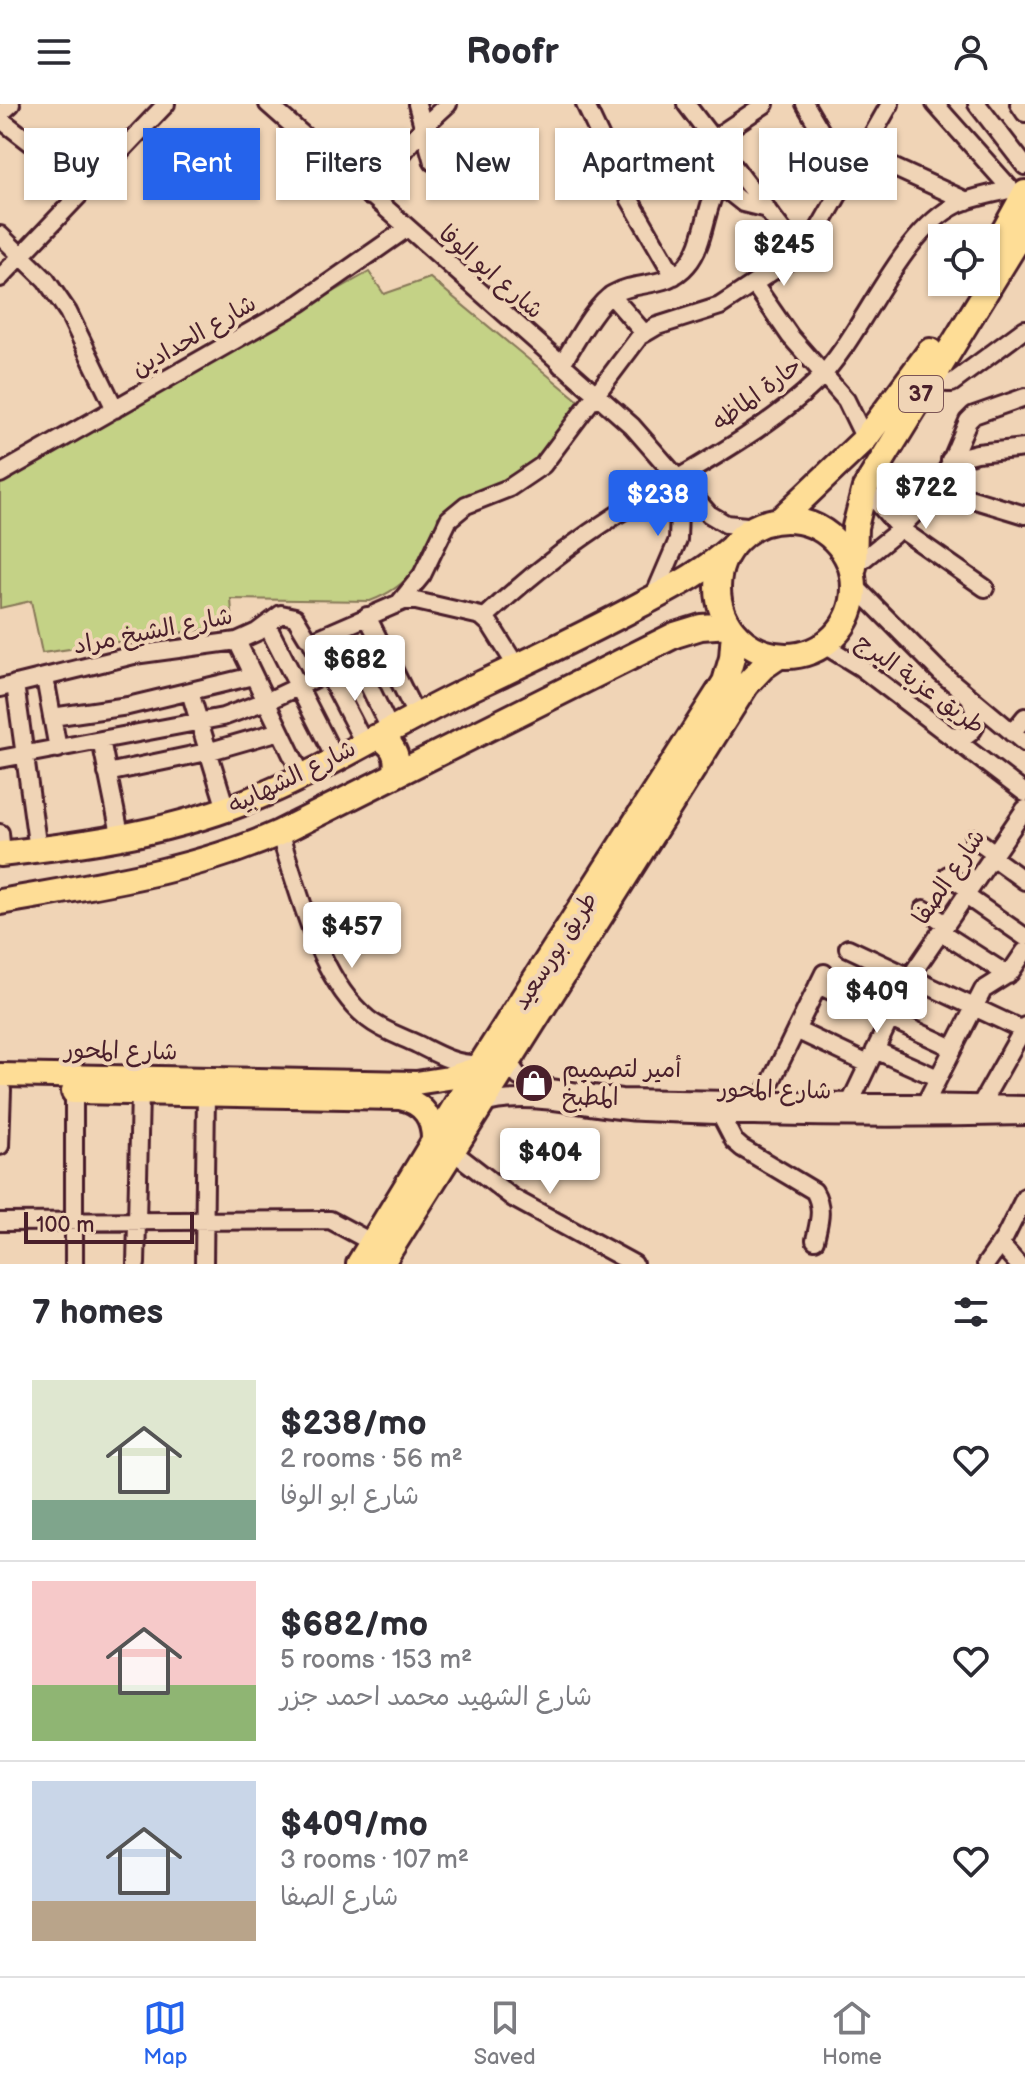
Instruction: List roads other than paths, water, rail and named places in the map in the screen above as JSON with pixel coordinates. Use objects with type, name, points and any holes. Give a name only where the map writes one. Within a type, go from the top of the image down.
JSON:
[{"type":"highway","points":[[1000,234],[1019,194]]},
{"type":"highway","name":"37","points":[[854,575],[855,527],[865,488],[1025,228]]},
{"type":"highway","name":"37","points":[[780,520],[865,439],[921,365],[966,296]]},
{"type":"highway","points":[[830,473],[831,487],[841,497],[855,497],[865,488]]},
{"type":"highway","points":[[780,520],[805,522],[827,533],[844,550],[854,575],[852,605],[845,623],[824,645],[803,654],[779,656],[749,646],[731,628],[720,606],[718,586],[722,565],[732,547],[757,527],[780,520]]},
{"type":"highway","name":"شارع الشهابيه","points":[[1,847],[38,850],[121,839],[226,809],[302,776],[416,715],[653,598],[705,569],[732,547]]},
{"type":"highway","name":"شارع الشهابيه","points":[[0,902],[202,861],[279,833],[675,635],[701,627],[731,628]]},
{"type":"highway","name":"طريق بورسعيد","points":[[609,886],[725,682],[732,658],[731,628]]},
{"type":"highway","name":"طريق بورسعيد","points":[[359,1264],[377,1253],[442,1146],[480,1066],[584,924],[746,685],[779,656]]},
{"type":"highway","points":[[446,700],[433,716],[429,729],[438,743],[452,745]]},
{"type":"highway","points":[[377,736],[395,752],[395,774]]},
{"type":"highway","points":[[62,848],[72,857],[76,867],[75,880],[69,889]]},
{"type":"highway","name":"طريق بورسعيد","points":[[442,1146],[478,1106],[584,924]]},
{"type":"main road","name":"شارع المحور","points":[[1,1085],[74,1092],[424,1082],[448,1078],[480,1066]]},
{"type":"main road","name":"شارع المحور","points":[[1,1085],[405,1099],[419,1105],[429,1117],[442,1146]]},
{"type":"street","points":[[11,104],[0,117],[24,136]]},
{"type":"street","points":[[127,146],[166,104]]},
{"type":"street","name":"شارع ابو الوفا","points":[[268,104],[294,128]]},
{"type":"street","points":[[417,104],[426,138]]},
{"type":"street","points":[[410,144],[448,104]]},
{"type":"street","points":[[585,104],[623,186],[674,276]]},
{"type":"street","points":[[686,104],[705,128]]},
{"type":"street","points":[[729,128],[765,104]]},
{"type":"street","points":[[805,104],[819,128]]},
{"type":"street","points":[[876,128],[890,104]]},
{"type":"street","points":[[935,104],[1019,194]]},
{"type":"street","points":[[977,104],[1025,166]]},
{"type":"street","points":[[1019,104],[1025,113]]},
{"type":"street","points":[[897,169],[967,201]]},
{"type":"street","points":[[743,178],[800,253]]},
{"type":"street","points":[[561,365],[611,295],[674,276],[693,256],[719,184],[743,203],[767,209]]},
{"type":"street","name":"حارة الماظه","points":[[484,618],[540,569],[585,536],[680,479],[789,404],[823,374],[917,238],[936,219],[967,201],[1019,194]]},
{"type":"street","points":[[0,278],[76,200]]},
{"type":"street","name":"شارع ابو الوفا","points":[[373,200],[640,435],[717,520],[732,526],[757,527]]},
{"type":"street","points":[[400,602],[422,575],[449,519],[466,505],[509,488],[543,465],[644,333],[657,326],[706,313],[800,253],[817,232],[835,200]]},
{"type":"street","name":"شارع الحدادين","points":[[0,474],[300,303],[406,229]]},
{"type":"street","points":[[0,235],[46,280],[68,312],[115,409]]},
{"type":"street","points":[[754,284],[790,336],[846,400],[865,439]]},
{"type":"street","points":[[611,295],[644,333]]},
{"type":"street","points":[[935,374],[952,383],[1025,329]]},
{"type":"street","points":[[854,575],[939,489],[950,460],[974,415],[1025,397]]},
{"type":"street","points":[[950,460],[977,453],[1025,448]]},
{"type":"street","points":[[653,598],[678,540],[680,479]]},
{"type":"street","points":[[865,488],[899,528],[985,588]]},
{"type":"street","points":[[939,489],[1025,515]]},
{"type":"street","name":"طريق عزبة البرج","points":[[854,575],[891,626],[971,700],[1019,738]]},
{"type":"street","points":[[310,639],[400,602],[416,601],[484,618],[517,667]]},
{"type":"street","points":[[335,758],[267,625],[277,616],[291,615],[299,620],[327,673],[377,736]]},
{"type":"street","points":[[367,616],[416,715]]},
{"type":"street","name":"شارع الشيخ مراد","points":[[7,686],[134,655],[237,641],[267,625]]},
{"type":"street","points":[[237,641],[302,776]]},
{"type":"street","name":"طريق عزبة البرج","points":[[824,645],[1025,793]]},
{"type":"street","points":[[0,759],[198,723],[266,702],[382,647]]},
{"type":"street","points":[[356,659],[377,736]]},
{"type":"street","points":[[52,717],[156,700],[253,676]]},
{"type":"street","points":[[45,678],[58,749]]},
{"type":"street","points":[[7,686],[26,754],[38,850]]},
{"type":"street","points":[[190,692],[226,809]]},
{"type":"street","points":[[156,700],[164,729]]},
{"type":"street","points":[[950,735],[965,737],[975,728],[977,720],[971,700]]},
{"type":"street","points":[[1019,738],[1025,717]]},
{"type":"street","points":[[107,773],[207,752],[280,731]]},
{"type":"street","points":[[101,740],[121,839]]},
{"type":"street","name":"شارع الصفا","points":[[850,1103],[910,977],[1025,809]]},
{"type":"street","points":[[279,833],[324,958],[348,999],[370,1020],[396,1036],[448,1060],[480,1066]]},
{"type":"street","points":[[974,838],[1025,881]]},
{"type":"street","points":[[948,875],[1025,937]]},
{"type":"street","points":[[924,909],[944,928],[1008,975]]},
{"type":"street","points":[[848,948],[1024,1029],[981,1104]]},
{"type":"street","points":[[925,1104],[987,986],[1008,975],[1025,951]]},
{"type":"street","points":[[761,1102],[821,979],[890,1019],[953,1048]]},
{"type":"street","points":[[796,1030],[938,1078]]},
{"type":"street","name":"شارع المحور","points":[[507,1060],[522,1080],[552,1089],[644,1100],[1025,1105]]},
{"type":"street","points":[[0,1146],[1,1085]]},
{"type":"street","points":[[136,1264],[154,1088]]},
{"type":"street","points":[[74,1092],[74,1264]]},
{"type":"street","points":[[204,1264],[206,1094]]},
{"type":"street","name":"شارع المحور","points":[[478,1106],[522,1098],[601,1109],[721,1116],[1025,1116]]},
{"type":"street","points":[[721,1116],[734,1141],[742,1148],[814,1191],[820,1200],[821,1214],[815,1240]]},
{"type":"street","points":[[442,1146],[513,1198],[634,1264]]},
{"type":"street","points":[[986,1264],[1001,1245],[1025,1197]]},
{"type":"street","points":[[0,1222],[330,1220],[377,1253]]},
{"type":"street","points":[[1001,1245],[1018,1264]]},
{"type":"place","name":"أمير لتصميم المطبخ","points":[[534,1083]]}]
